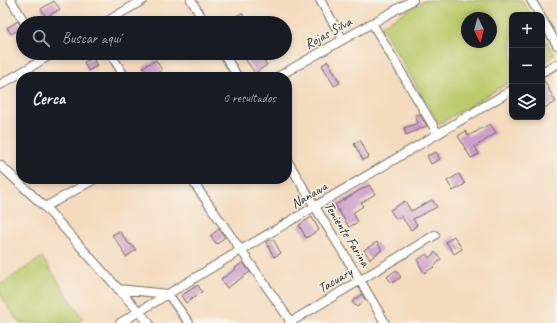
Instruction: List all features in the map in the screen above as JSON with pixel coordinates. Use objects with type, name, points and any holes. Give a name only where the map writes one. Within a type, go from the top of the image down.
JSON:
[{"type":"street","points":[[11,0],[21,16]]},
{"type":"street","points":[[116,16],[143,0]]},
{"type":"street","points":[[191,0],[201,16]]},
{"type":"street","points":[[320,0],[343,40]]},
{"type":"street","name":"Rojas Silva","points":[[286,72],[413,0]]},
{"type":"street","points":[[531,0],[538,12]]},
{"type":"street","points":[[372,23],[438,134]]},
{"type":"street","points":[[545,24],[557,45]]},
{"type":"street","points":[[19,72],[37,60]]},
{"type":"street","points":[[114,60],[122,72]]},
{"type":"street","points":[[227,60],[235,72]]},
{"type":"street","points":[[545,70],[557,64]]},
{"type":"street","points":[[0,85],[16,74]]},
{"type":"street","name":"Nanawa","points":[[120,323],[314,206],[509,92]]},
{"type":"street","points":[[0,165],[16,180]]},
{"type":"street","name":"Teniente Farina","points":[[292,169],[385,323]]},
{"type":"street","points":[[20,184],[45,207],[149,323]]},
{"type":"street","points":[[45,207],[86,184]]},
{"type":"street","points":[[195,184],[291,322]]},
{"type":"street","name":"Tacuary","points":[[291,322],[435,235]]},
{"type":"street","points":[[118,289],[168,294],[189,323]]},
{"type":"green space","points":[[425,0],[522,0],[529,12],[509,12],[509,83],[439,124],[381,26]]},
{"type":"green space","points":[[545,39],[555,55],[545,61]]},
{"type":"green space","points":[[42,257],[83,319],[76,323],[19,323],[0,294],[0,285]]},
{"type":"building","points":[[54,1],[60,9],[45,16],[41,9]]},
{"type":"building","points":[[242,13],[244,16],[236,16]]},
{"type":"building","points":[[16,22],[16,31],[11,34],[7,28]]},
{"type":"building","points":[[94,60],[97,66],[88,71],[84,62]]},
{"type":"building","points":[[156,60],[162,70],[158,72],[146,72],[143,67]]},
{"type":"building","points":[[246,60],[264,60],[267,65],[254,72]]},
{"type":"building","points":[[328,61],[340,83],[334,86],[322,65]]},
{"type":"building","points":[[545,82],[556,102],[545,108]]},
{"type":"building","points":[[419,114],[427,126],[406,135],[404,128],[418,123],[415,116]]},
{"type":"building","points":[[490,124],[496,133],[475,147],[479,154],[471,158],[458,136],[466,131],[468,136]]},
{"type":"building","points":[[360,140],[369,157],[363,160],[354,144]]},
{"type":"building","points":[[436,152],[440,159],[431,164],[427,156]]},
{"type":"building","points":[[459,174],[465,184],[453,191],[447,181]]},
{"type":"building","points":[[369,185],[375,194],[361,203],[363,206],[353,213],[358,222],[349,227],[335,205]]},
{"type":"building","points":[[432,200],[437,207],[413,219],[417,225],[411,230],[401,216],[396,219],[390,210],[405,201],[411,211]]},
{"type":"building","points":[[312,217],[319,230],[306,238],[299,225]]},
{"type":"building","points":[[219,229],[225,237],[217,244],[210,236]]},
{"type":"building","points":[[119,231],[136,250],[126,257],[122,251],[123,250],[112,235]]},
{"type":"building","points":[[454,236],[462,249],[454,254],[446,242]]},
{"type":"building","points":[[273,239],[281,253],[274,257],[266,242]]},
{"type":"building","points":[[377,242],[382,250],[370,259],[364,250]]},
{"type":"building","points":[[435,252],[441,259],[434,267],[424,273],[417,260],[427,254],[429,258]]},
{"type":"building","points":[[243,262],[250,272],[227,288],[221,279],[236,269],[235,268]]},
{"type":"building","points":[[396,270],[401,277],[392,283],[387,277]]},
{"type":"building","points":[[198,285],[202,292],[186,303],[181,296]]},
{"type":"building","points":[[362,294],[365,300],[357,307],[352,302]]}]
